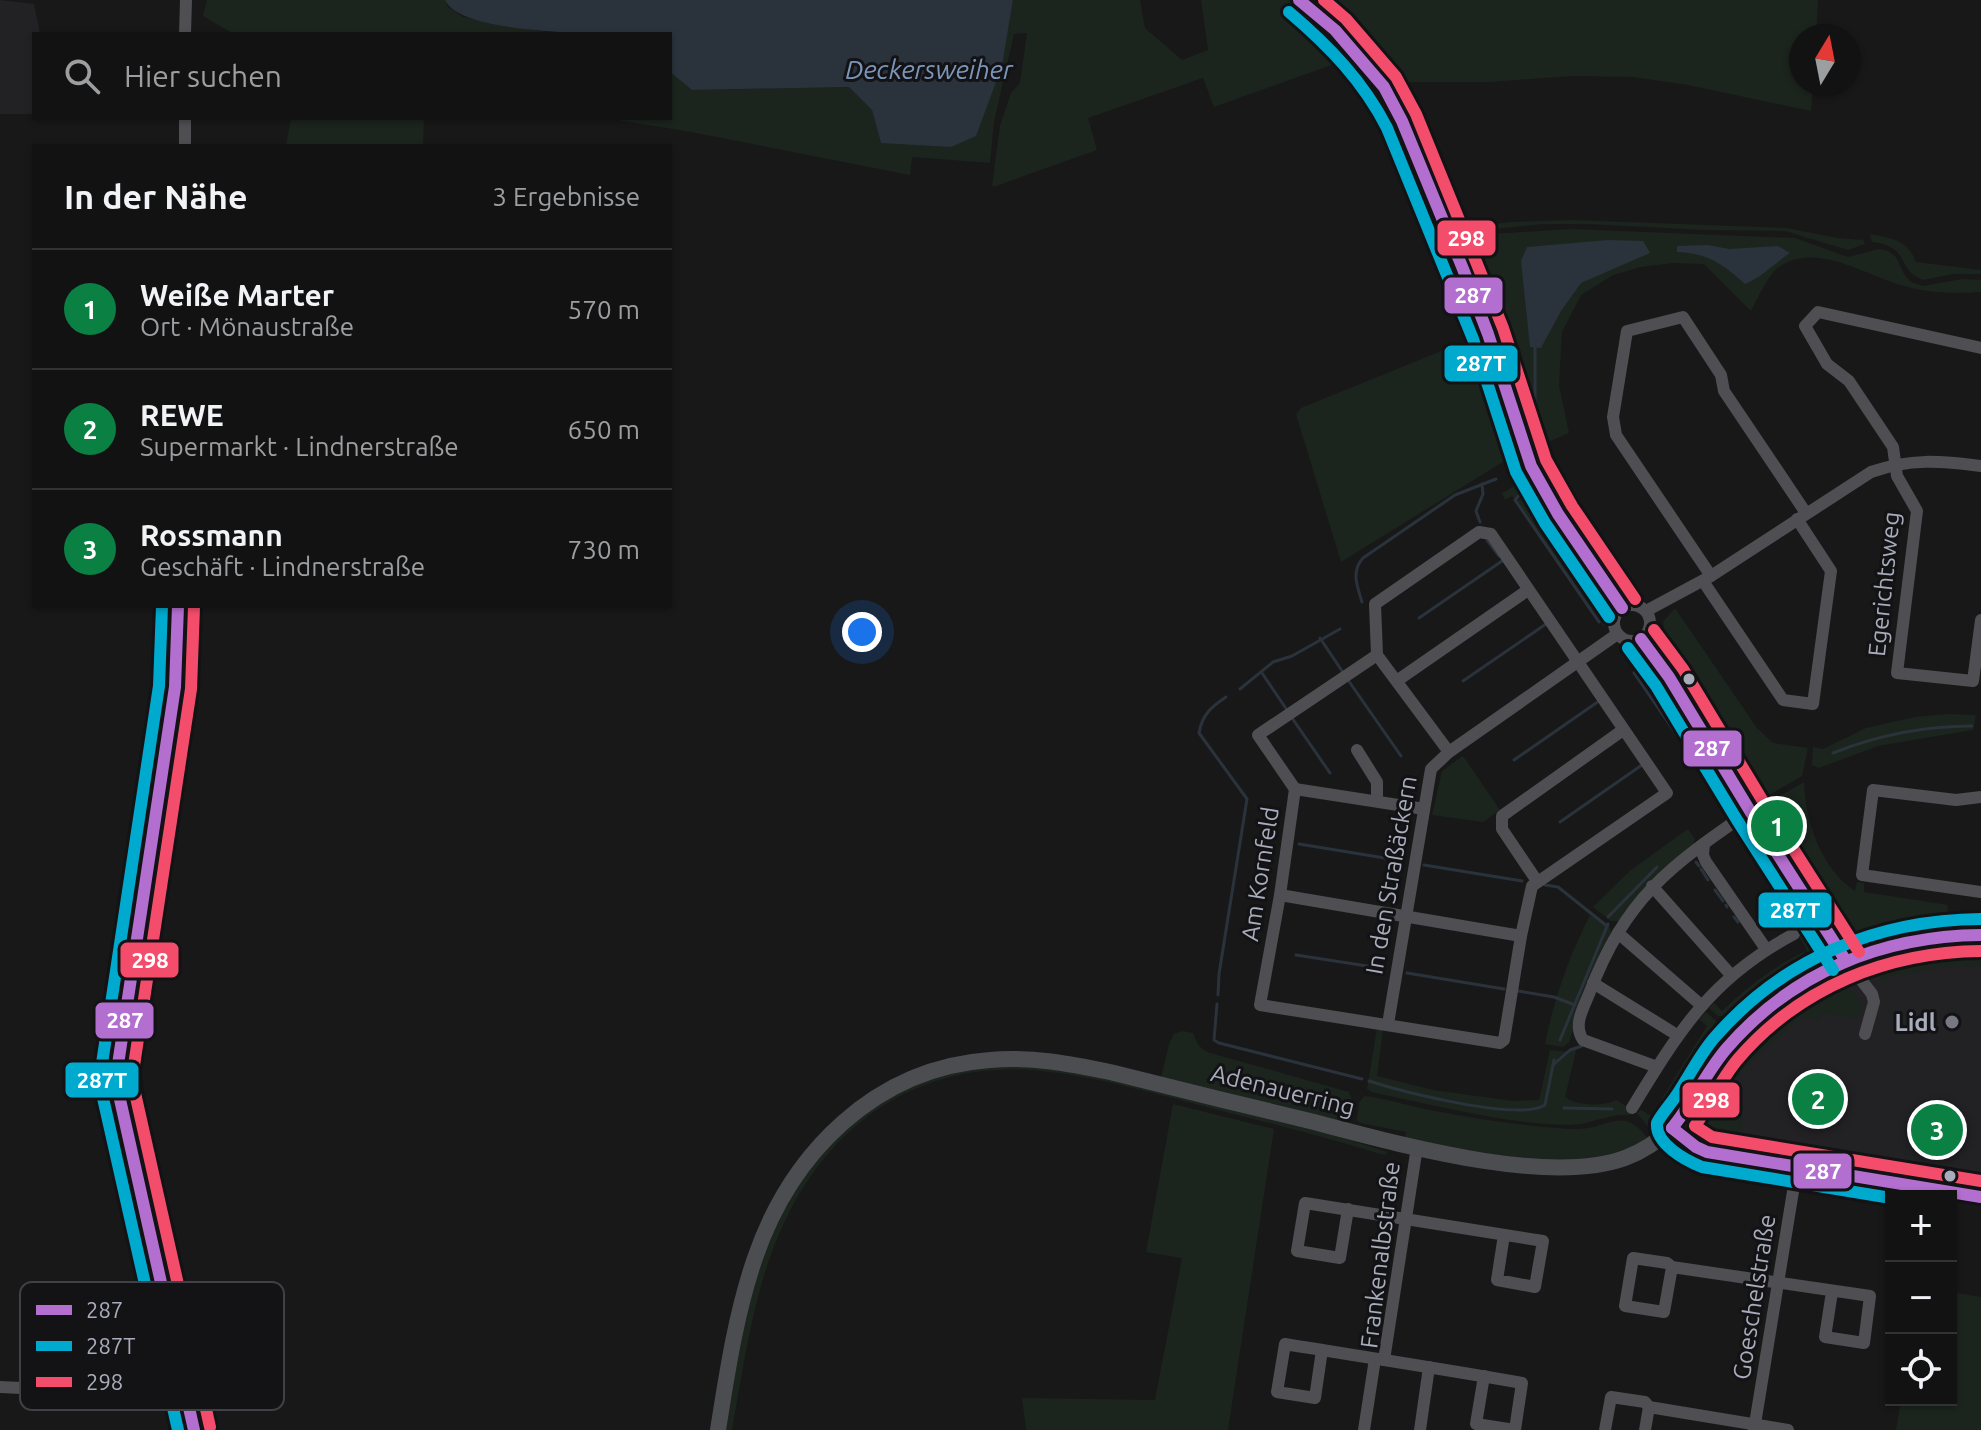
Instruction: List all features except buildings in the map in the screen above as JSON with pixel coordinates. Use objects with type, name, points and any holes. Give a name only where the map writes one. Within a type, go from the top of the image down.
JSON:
[{"type":"main road","name":"Adenauerring","points":[[718,1430],[748,1281],[780,1200],[802,1165],[832,1130],[864,1104],[917,1077],[954,1065],[991,1059],[1055,1061],[1417,1147],[1527,1165],[1601,1165],[1638,1153],[1672,1128],[1684,1115],[1716,1063],[1743,1031],[1787,993],[1846,961],[1897,943],[1924,936],[1981,935]]},
{"type":"street","points":[[185,32],[186,0]]},
{"type":"street","points":[[1299,0],[1324,20],[1384,87],[1402,121],[1488,334],[1531,466],[1558,514],[1622,608]]},
{"type":"street","points":[[185,120],[185,144]]},
{"type":"street","points":[[1895,463],[1891,444],[1849,381],[1827,364],[1805,326],[1818,312],[1981,348]]},
{"type":"street","points":[[1683,317],[1721,375],[1724,391],[1831,571],[1813,704],[1783,700],[1707,578],[1616,435],[1613,417],[1627,331],[1683,317]]},
{"type":"street","points":[[1646,611],[1707,578],[1871,472],[1895,463],[1919,461],[1981,466]]},
{"type":"street","name":"Egerichtsweg","points":[[1895,463],[1897,476],[1917,511],[1897,673],[1973,681],[1978,670],[1981,620]]},
{"type":"street","points":[[1388,1024],[1500,1043],[1504,1040],[1530,892],[1537,881],[1667,793],[1491,534],[1486,532],[1474,534],[1375,604],[1377,655],[1449,752]]},
{"type":"street","points":[[1398,680],[1528,590]]},
{"type":"street","points":[[1632,605],[1646,611],[1650,626],[1641,639],[1630,641],[1616,635],[1614,621],[1622,608],[1632,605]]},
{"type":"street","points":[[161,1282],[119,1095],[117,1071],[175,687],[178,608]]},
{"type":"street","name":"In den Straßäckern","points":[[1388,1024],[1431,769],[1449,752],[1616,635]]},
{"type":"street","points":[[1641,639],[1669,677],[1846,961],[1872,994],[1874,1002],[1865,1034]]},
{"type":"street","name":"Am Kornfeld","points":[[1377,655],[1258,735],[1295,789],[1260,1005],[1388,1024]]},
{"type":"street","points":[[1537,881],[1502,829],[1502,816],[1623,730]]},
{"type":"street","points":[[1357,750],[1377,782],[1377,801]]},
{"type":"street","points":[[1295,789],[1424,809]]},
{"type":"street","points":[[1981,797],[1956,800],[1873,790],[1862,875],[1981,892]]},
{"type":"street","points":[[1657,1067],[1589,1043],[1580,1036],[1578,1025],[1593,983],[1618,933],[1652,886],[1681,859],[1750,811]]},
{"type":"street","points":[[1704,844],[1706,862],[1766,949]]},
{"type":"street","points":[[1652,886],[1731,975]]},
{"type":"street","points":[[1280,895],[1521,936]]},
{"type":"street","points":[[1618,933],[1701,1005]]},
{"type":"street","points":[[1632,1108],[1677,1035],[1701,1005],[1731,975],[1766,949],[1794,934]]},
{"type":"street","points":[[1593,983],[1677,1035]]},
{"type":"street","points":[[1672,1128],[1707,1152],[1981,1197]]},
{"type":"street","name":"Frankenalbstraße","points":[[1364,1430],[1380,1359],[1417,1147]]},
{"type":"street","name":"Goeschelstraße","points":[[1755,1427],[1797,1167]]},
{"type":"street","points":[[1348,1209],[1340,1258],[1297,1251],[1305,1203],[1348,1209],[1543,1241],[1535,1287],[1497,1280],[1504,1235]]},
{"type":"street","points":[[1672,1267],[1664,1312],[1625,1306],[1633,1258],[1667,1263],[1672,1267],[1870,1296],[1864,1343],[1825,1337],[1832,1292]]},
{"type":"street","points":[[1322,1350],[1315,1398],[1277,1392],[1285,1344],[1380,1359]]},
{"type":"street","name":"Frankenalbstraße","points":[[1380,1359],[1522,1383],[1515,1430]]},
{"type":"street","points":[[1420,1430],[1429,1367]]},
{"type":"street","points":[[1484,1376],[1476,1424],[1515,1430]]},
{"type":"street","points":[[0,1387],[20,1388]]},
{"type":"street","points":[[1605,1430],[1611,1397],[1755,1427],[1788,1430]]},
{"type":"street","points":[[1645,1430],[1649,1407]]},
{"type":"street","points":[[190,1410],[194,1430]]},
{"type":"street","points":[[1701,1430],[1703,1416]]},
{"type":"shaded area","points":[[0,0],[34,4],[40,32],[32,32],[32,114],[0,114]]},
{"type":"shaded area","points":[[207,0],[445,0],[448,7],[463,17],[545,32],[231,32],[203,16]]},
{"type":"shaded area","points":[[1013,0],[1140,0],[1145,28],[1182,60],[1208,50],[1201,0],[1288,0],[1312,18],[1351,58],[1214,107],[1203,78],[1088,118],[1097,150],[996,186],[992,186],[1000,126],[1011,93],[1020,83],[1027,33],[1014,34],[994,122],[990,163],[912,157],[910,175],[617,120],[672,120],[672,74],[692,90],[849,87],[872,110],[881,143],[1002,66]]},
{"type":"shaded area","points":[[1322,0],[1818,0],[1817,24],[1789,24],[1789,96],[1812,96],[1811,111],[1688,85],[1633,77],[1397,82],[1365,42]]},
{"type":"shaded area","points":[[291,120],[424,120],[423,144],[286,144]]},
{"type":"shaded area","points":[[1573,220],[1786,228],[1863,240],[1865,244],[1848,250],[1785,231],[1589,224],[1543,224],[1466,232],[1463,228],[1510,222]]},
{"type":"shaded area","points":[[1571,229],[1795,238],[1848,257],[1879,249],[1896,257],[1911,282],[1923,286],[1962,279],[1981,280],[1981,292],[1951,293],[1910,288],[1842,263],[1811,257],[1796,259],[1777,269],[1751,311],[1704,264],[1673,263],[1613,275],[1581,295],[1562,332],[1559,385],[1569,433],[1541,445],[1470,240],[1492,234]]},
{"type":"shaded area","points":[[1870,234],[1904,245],[1916,262],[1981,270],[1981,274],[1953,274],[1923,280],[1909,270],[1893,248],[1872,242]]},
{"type":"shaded area","points":[[1483,334],[1519,452],[1341,562],[1296,414],[1301,408]]},
{"type":"shaded area","points":[[1528,479],[1588,571],[1584,574],[1608,610],[1604,627],[1516,501],[1532,492],[1527,483],[1519,488],[1520,494],[1515,499],[1512,496],[1505,500],[1502,493]]},
{"type":"shaded area","points":[[1675,608],[1757,728],[1773,743],[1808,748],[1802,776],[1766,797],[1761,795],[1707,703],[1710,701],[1702,689],[1699,691],[1666,640],[1663,622]]},
{"type":"shaded area","points":[[1647,659],[1676,697],[1712,757],[1728,791],[1723,794],[1731,804],[1731,811],[1636,672]]},
{"type":"shaded area","points":[[1976,715],[1973,730],[1878,746],[1819,768],[1812,765],[1813,747],[1823,749],[1866,728],[1915,717]]},
{"type":"shaded area","points":[[1463,756],[1500,810],[1483,822],[1432,815],[1442,771]]},
{"type":"shaded area","points":[[1804,782],[1811,827],[1824,856],[1843,881],[1855,891],[1857,882],[1864,883],[1864,892],[1948,905],[1946,923],[1915,925],[1863,936],[1853,936],[1844,931],[1822,904],[1801,866],[1782,821],[1784,819],[1771,804]]},
{"type":"shaded area","points":[[1750,789],[1774,818],[1794,864],[1837,936],[1746,790]]},
{"type":"shaded area","points":[[1740,825],[1749,828],[1765,844],[1824,949],[1810,956]]},
{"type":"shaded area","points":[[1688,829],[1695,839],[1693,845],[1620,921],[1611,921],[1593,907],[1631,870]]},
{"type":"shaded area","points":[[1559,886],[1609,926],[1612,933],[1569,1042],[1563,1047],[1545,1044],[1563,978],[1590,915]]},
{"type":"shaded area","points":[[1946,936],[1981,939],[1981,1201],[1957,1197],[1957,1190],[1911,1190],[1802,1173],[1704,1147],[1673,1122],[1739,1036],[1841,962]]},
{"type":"shaded area","points":[[1804,952],[1809,962],[1818,957],[1812,964],[1768,991],[1747,998],[1725,1016],[1718,1016],[1709,1008],[1714,1003],[1722,1011],[1761,978]]},
{"type":"shaded area","points":[[1981,952],[1981,966],[1942,967],[1901,976],[1900,973],[1883,980],[1880,976],[1884,969],[1919,956]]},
{"type":"shaded area","points":[[1837,985],[1857,996],[1860,1007],[1857,1019],[1821,1012],[1819,1020],[1803,1018],[1763,1051],[1736,1080],[1730,1093],[1726,1121],[1731,1122],[1733,1115],[1743,1117],[1739,1141],[1831,1156],[1830,1162],[1717,1144],[1702,1137],[1694,1123],[1749,1048],[1813,996]]},
{"type":"shaded area","points":[[1813,987],[1741,1049],[1708,1097],[1700,1103],[1734,1049],[1775,1012]]},
{"type":"shaded area","points":[[1765,998],[1722,1044],[1674,1112],[1653,1133],[1637,1113],[1641,1110],[1651,1116],[1707,1026],[1699,1019],[1706,1012],[1716,1021],[1726,1022],[1750,1002]]},
{"type":"shaded area","points":[[1377,1028],[1383,1029],[1377,1076],[1433,1090],[1513,1101],[1539,1100],[1550,1050],[1570,1052],[1577,1047],[1565,1097],[1590,1104],[1616,1100],[1631,1109],[1630,1115],[1569,1125],[1544,1124],[1470,1113],[1371,1092],[1367,1089]]},
{"type":"shaded area","points":[[1183,1031],[1193,1033],[1198,1045],[1207,1052],[1349,1092],[1352,1100],[1347,1125],[1161,1078],[1169,1044],[1174,1034]]},
{"type":"shaded area","points":[[1014,1065],[1076,1071],[1321,1131],[1388,1152],[1385,1155],[1138,1089],[1060,1073],[999,1070],[960,1075],[923,1086],[889,1102],[858,1124],[830,1151],[806,1183],[786,1219],[766,1269],[752,1322],[732,1430],[724,1430],[743,1327],[762,1257],[788,1196],[842,1130],[893,1094],[954,1071]]},
{"type":"shaded area","points":[[1364,1096],[1535,1126],[1584,1129],[1613,1122],[1630,1122],[1647,1138],[1621,1151],[1592,1158],[1561,1161],[1496,1156],[1405,1139],[1406,1132],[1360,1123],[1357,1120],[1359,1103]]},
{"type":"shaded area","points":[[1173,1104],[1274,1129],[1228,1430],[1026,1430],[1022,1398],[1155,1400],[1182,1258],[1146,1252]]},
{"type":"shaded area","points":[[1957,1293],[1981,1297],[1981,1430],[1896,1430],[1900,1406],[1957,1406]]},
{"type":"water","name":"Deckersweiher","points":[[445,0],[1013,0],[1002,66],[976,136],[951,147],[881,143],[872,110],[849,87],[692,90],[672,74],[672,32],[548,31],[481,21],[458,12]]},
{"type":"water","points":[[1608,240],[1643,241],[1650,253],[1581,283],[1541,348],[1530,347],[1521,261],[1527,247]]},
{"type":"water","points":[[1708,245],[1729,249],[1778,246],[1790,253],[1745,284],[1714,261],[1677,252],[1677,246]]},
{"type":"waterway","points":[[1535,347],[1535,412]]},
{"type":"waterway","points":[[1506,434],[1517,474]]},
{"type":"waterway","points":[[1362,602],[1356,573],[1363,558],[1455,495],[1496,479]]},
{"type":"waterway","points":[[1480,522],[1476,511],[1483,494],[1482,484]]},
{"type":"waterway","points":[[1523,486],[1524,490],[1515,500],[1599,622]]},
{"type":"waterway","points":[[1487,540],[1499,556]]},
{"type":"waterway","points":[[1419,618],[1502,561]]},
{"type":"waterway","points":[[1463,681],[1546,624]]},
{"type":"waterway","points":[[1240,689],[1273,662],[1292,656],[1340,629]]},
{"type":"waterway","points":[[1320,638],[1342,671]]},
{"type":"waterway","points":[[1642,662],[1634,673],[1730,812]]},
{"type":"waterway","points":[[1262,673],[1287,710]]},
{"type":"waterway","points":[[1348,680],[1401,756]]},
{"type":"waterway","points":[[1218,995],[1247,799],[1199,733],[1208,712],[1226,697]]},
{"type":"waterway","points":[[1514,760],[1599,701]]},
{"type":"waterway","points":[[1292,718],[1330,773]]},
{"type":"waterway","points":[[1833,753],[1901,733],[1972,726]]},
{"type":"waterway","points":[[1560,822],[1642,765]]},
{"type":"waterway","points":[[1739,826],[1787,916]]},
{"type":"waterway","points":[[1299,844],[1397,860]]},
{"type":"waterway","points":[[1696,862],[1699,866]]},
{"type":"waterway","points":[[1424,865],[1522,881]]},
{"type":"waterway","points":[[1608,917],[1657,867]]},
{"type":"waterway","points":[[1701,869],[1708,880]]},
{"type":"waterway","points":[[1545,885],[1558,887],[1607,926]]},
{"type":"waterway","points":[[1715,890],[1723,901]]},
{"type":"waterway","points":[[1734,917],[1738,922]]},
{"type":"waterway","points":[[1560,1040],[1608,924]]},
{"type":"waterway","points":[[1296,955],[1380,968]]},
{"type":"waterway","points":[[1407,973],[1504,989]]},
{"type":"waterway","points":[[1518,991],[1554,997],[1575,1005]]},
{"type":"waterway","points":[[1217,1004],[1214,1040],[1219,1043],[1362,1079]]},
{"type":"waterway","points":[[1553,1065],[1570,1050],[1582,1046]]},
{"type":"waterway","points":[[1369,1081],[1486,1108],[1531,1109],[1545,1105],[1554,1060]]},
{"type":"waterway","points":[[1564,1108],[1612,1109]]},
{"type":"transit line","name":"287","points":[[1299,0],[1335,30],[1384,87],[1402,121],[1463,269],[1488,334],[1531,466],[1558,514],[1622,608]]},
{"type":"transit line","name":"298","points":[[1324,0],[1346,19],[1396,77],[1416,114],[1503,328],[1546,460],[1572,506],[1635,599]]},
{"type":"transit line","name":"287T","points":[[1289,12],[1344,65],[1387,128],[1473,339],[1516,472],[1545,523],[1609,617]]},
{"type":"transit line","name":"287T","points":[[145,1282],[103,1098],[101,1070],[159,686],[162,608]]},
{"type":"transit line","name":"287","points":[[161,1282],[119,1095],[117,1071],[175,687],[178,608]]},
{"type":"transit line","name":"298","points":[[177,1282],[133,1072],[191,689],[194,608]]},
{"type":"transit line","name":"298","points":[[1654,630],[1683,669],[1859,952]]},
{"type":"transit line","name":"287","points":[[1641,639],[1669,677],[1846,961]]},
{"type":"transit line","name":"287T","points":[[1628,648],[1656,686],[1833,970]]},
{"type":"transit line","name":"287T","points":[[1885,1197],[1702,1167],[1680,1156],[1666,1144],[1657,1123],[1715,1037],[1742,1009],[1802,965],[1869,936],[1943,921],[1981,919]]},
{"type":"transit line","name":"287","points":[[1672,1128],[1727,1048],[1753,1021],[1810,979],[1842,963],[1909,942],[1981,935]]},
{"type":"transit line","name":"298","points":[[1981,951],[1912,958],[1848,978],[1817,993],[1762,1034],[1738,1059],[1695,1126],[1712,1137],[1981,1181]]},
{"type":"transit line","name":"287","points":[[1672,1128],[1707,1152],[1981,1197]]},
{"type":"transit line","name":"287T","points":[[173,1410],[178,1430]]},
{"type":"transit line","name":"287","points":[[190,1410],[194,1430]]},
{"type":"transit line","name":"298","points":[[206,1410],[210,1427]]},
{"type":"place","name":"Weiße Marter","points":[[1777,826]]},
{"type":"place","name":"Lidl","points":[[1952,1022]]},
{"type":"place","name":"REWE","points":[[1818,1099]]},
{"type":"place","name":"Rossmann","points":[[1937,1130]]}]
